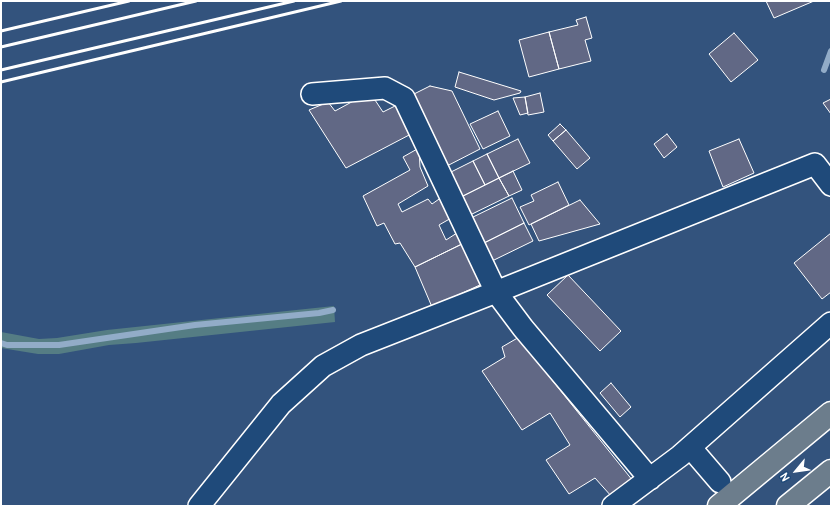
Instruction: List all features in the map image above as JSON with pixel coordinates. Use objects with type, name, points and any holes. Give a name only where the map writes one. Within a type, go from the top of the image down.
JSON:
[{"type":"highway","points":[[720,506],[831,413]]},
{"type":"highway","points":[[788,506],[831,471]]},
{"type":"street","points":[[312,94],[385,88],[404,98],[496,292],[524,328],[650,479]]},
{"type":"street","points":[[199,506],[281,404],[323,366],[361,345],[815,164],[831,185]]},
{"type":"street","points":[[613,506],[680,456],[831,323]]},
{"type":"street","points":[[690,447],[720,482]]},
{"type":"green space","points":[[334,306],[335,322],[109,345],[59,354],[38,354],[1,348],[1,332],[39,339],[57,338],[107,330]]},
{"type":"building","points":[[766,1],[814,1],[774,18]]},
{"type":"building","points":[[586,17],[592,38],[585,40],[591,61],[559,69],[549,32],[578,25],[576,20]]},
{"type":"building","points":[[549,32],[559,69],[529,77],[519,40]]},
{"type":"building","points":[[734,33],[758,60],[731,82],[709,54]]},
{"type":"building","points":[[459,72],[521,91],[520,93],[494,100],[455,87]]},
{"type":"building","points":[[430,86],[452,91],[480,149],[443,168],[410,96]]},
{"type":"building","points":[[540,93],[544,112],[528,115],[525,97]]},
{"type":"building","points":[[525,97],[528,113],[520,115],[513,98]]},
{"type":"building","points":[[359,98],[375,100],[383,112],[397,105],[413,133],[346,168],[309,110],[328,102],[335,111]]},
{"type":"building","points":[[831,99],[831,114],[823,103]]},
{"type":"building","points":[[498,111],[510,136],[483,149],[470,124]]},
{"type":"building","points":[[560,124],[566,130],[553,141],[548,135]]},
{"type":"building","points":[[566,130],[590,158],[577,169],[553,141]]},
{"type":"building","points":[[667,134],[677,147],[664,158],[654,144]]},
{"type":"building","points":[[518,139],[530,163],[499,178],[487,154]]},
{"type":"building","points":[[739,139],[754,173],[723,187],[709,151]]},
{"type":"building","points":[[419,148],[420,167],[428,186],[398,204],[402,212],[428,199],[432,204],[442,197],[453,217],[439,225],[446,240],[457,233],[464,243],[415,267],[400,243],[395,244],[384,223],[377,226],[363,196],[410,170],[403,157]]},
{"type":"building","points":[[487,154],[499,178],[485,185],[473,161]]},
{"type":"building","points":[[473,161],[485,185],[459,198],[447,174]]},
{"type":"building","points":[[513,171],[522,190],[509,196],[499,178]]},
{"type":"building","points":[[499,178],[509,196],[468,216],[459,198]]},
{"type":"building","points":[[558,182],[569,205],[529,225],[520,207],[534,201],[531,195]]},
{"type":"building","points":[[512,198],[524,223],[484,243],[471,218]]},
{"type":"building","points":[[580,200],[600,224],[539,241],[531,224]]},
{"type":"building","points":[[524,223],[533,241],[492,261],[484,243]]},
{"type":"building","points":[[831,233],[831,292],[822,299],[794,263]]},
{"type":"building","points":[[464,243],[482,284],[432,307],[415,267]]},
{"type":"building","points":[[568,275],[621,331],[600,351],[547,295]]},
{"type":"building","points":[[521,336],[548,375],[633,481],[612,497],[595,478],[569,494],[546,460],[570,445],[550,413],[522,430],[482,371],[505,357],[502,347]]},
{"type":"building","points":[[611,383],[631,407],[620,417],[600,393]]},
{"type":"waterway","points":[[824,70],[831,51]]},
{"type":"waterway","points":[[1,343],[7,345],[59,345],[195,325],[319,313],[333,310]]},
{"type":"railway","points":[[1,31],[129,1]]},
{"type":"railway","points":[[1,47],[196,1]]},
{"type":"railway","points":[[1,70],[294,1]]},
{"type":"railway","points":[[1,82],[341,1]]}]
